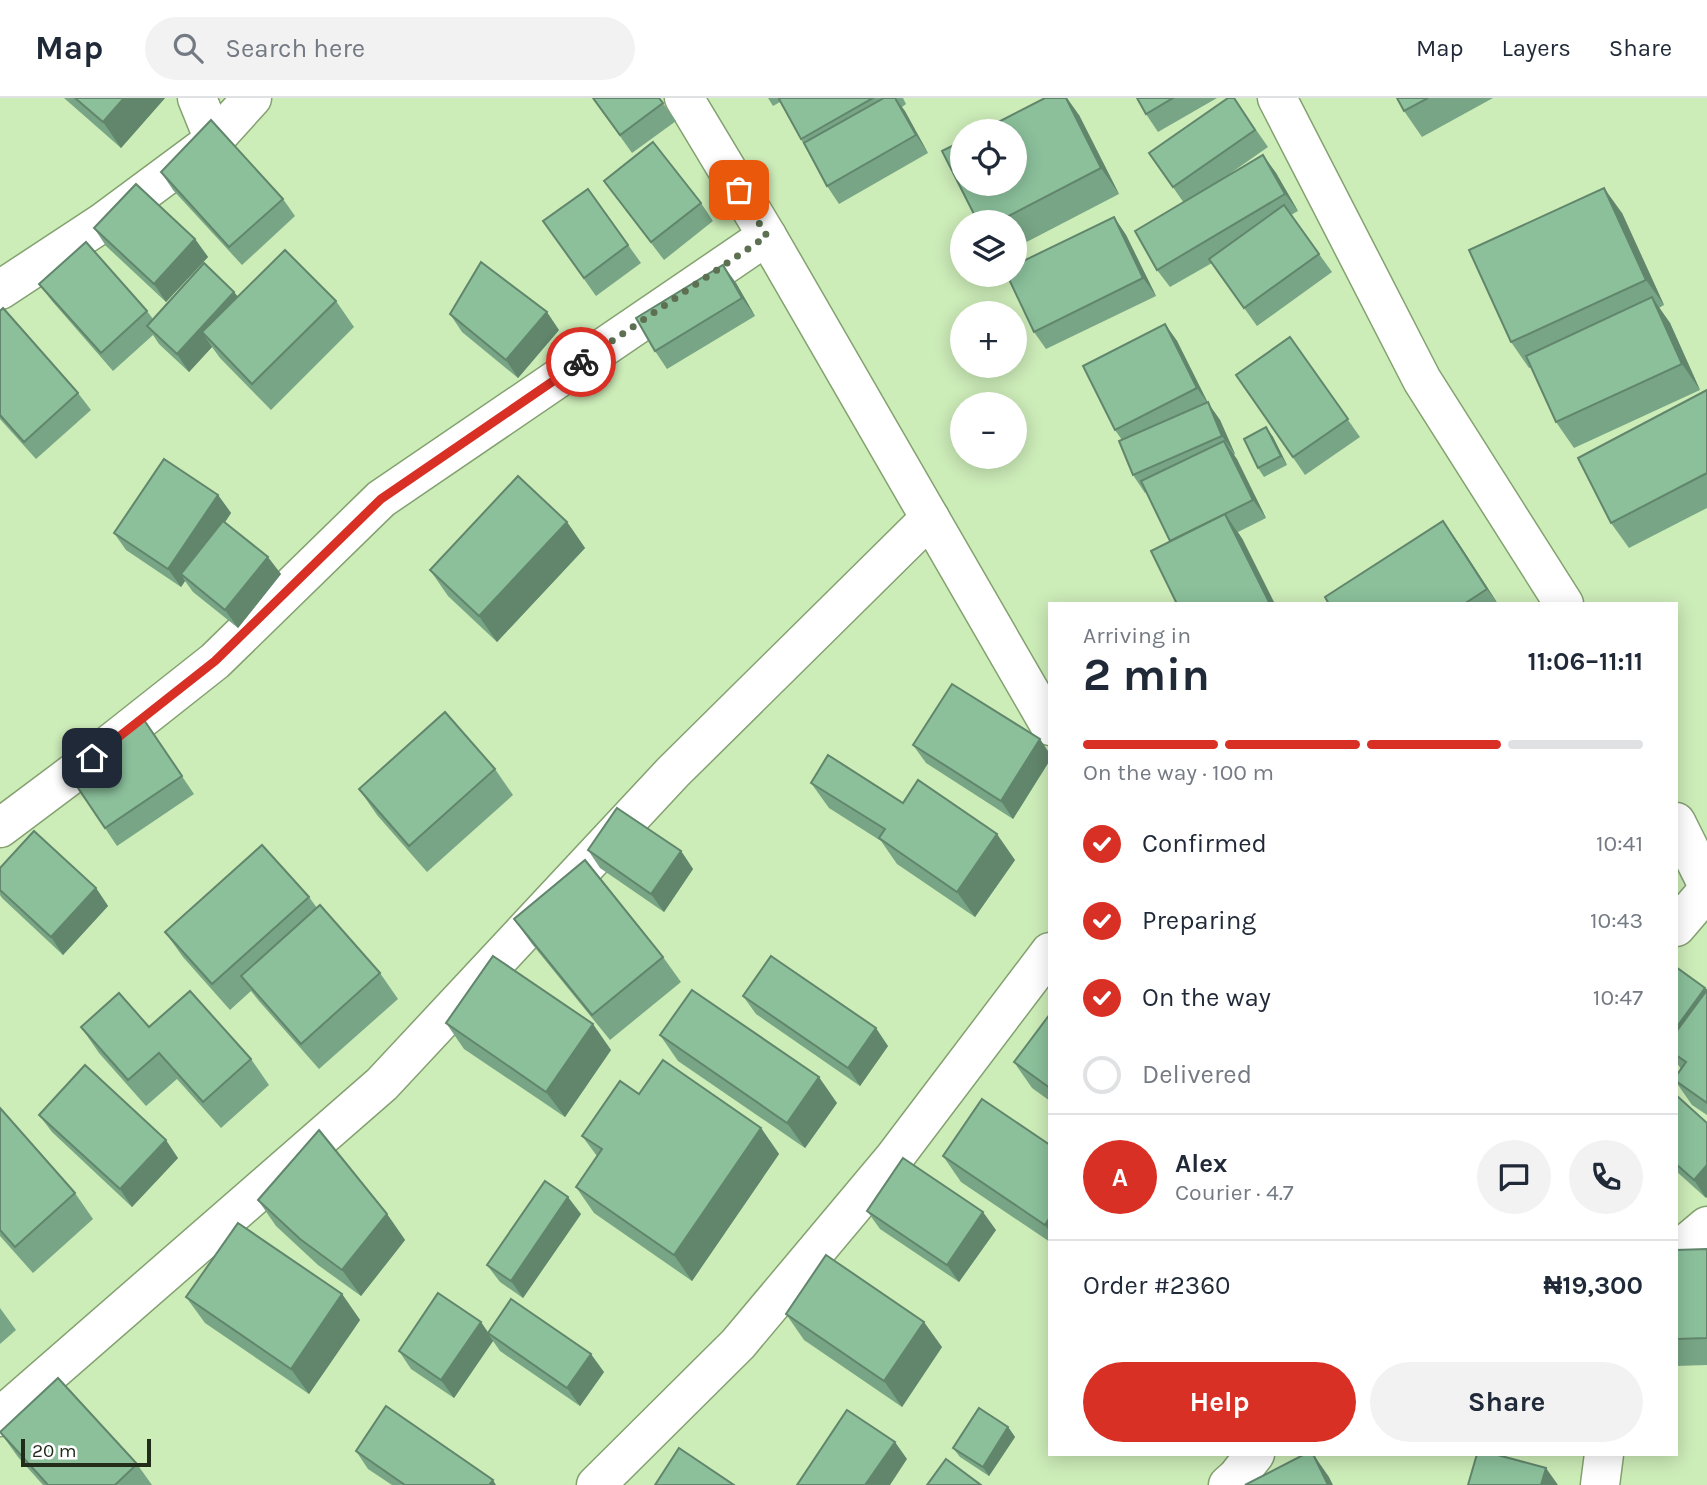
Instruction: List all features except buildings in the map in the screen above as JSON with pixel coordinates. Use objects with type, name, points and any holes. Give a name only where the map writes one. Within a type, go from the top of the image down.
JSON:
[{"type":"street","points":[[197,98],[214,139]]},
{"type":"street","points":[[0,290],[102,223],[214,139],[252,98]]},
{"type":"street","points":[[684,98],[767,236],[1048,723]]},
{"type":"street","points":[[1277,98],[1422,380],[1563,602]]},
{"type":"street","points":[[0,828],[215,661],[381,499],[767,236]]},
{"type":"street","points":[[0,1417],[382,1084],[673,772],[930,518]]},
{"type":"street","points":[[1678,826],[1707,884]]},
{"type":"street","points":[[1678,925],[1707,891]]},
{"type":"street","points":[[596,1485],[738,1344],[894,1158],[1048,956]]},
{"type":"street","points":[[1678,1250],[1707,1226]]},
{"type":"street","points":[[1228,1485],[1253,1456]]},
{"type":"street","points":[[1600,1485],[1604,1456]]},
{"type":"way so far","points":[[581,362],[767,236],[739,190]]},
{"type":"route","points":[[92,758],[215,661],[381,499],[581,362]]}]
